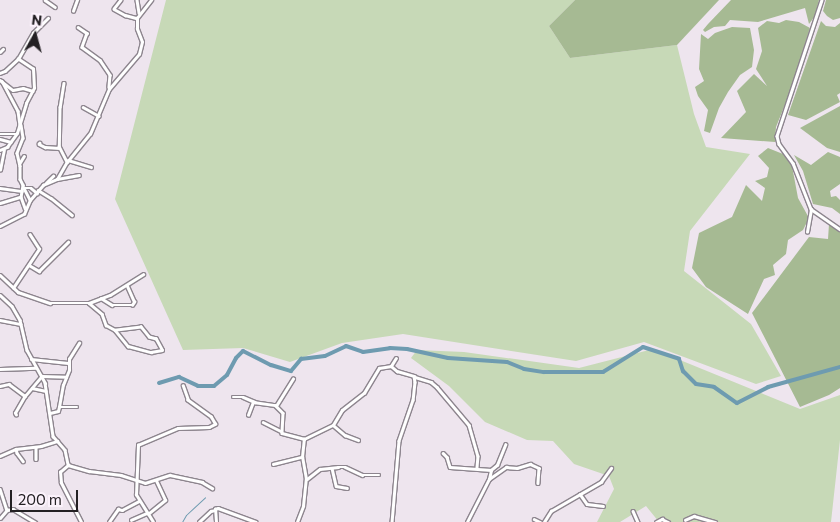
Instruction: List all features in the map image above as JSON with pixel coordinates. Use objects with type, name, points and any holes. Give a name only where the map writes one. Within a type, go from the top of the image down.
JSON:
[{"type":"street","points":[[45,0],[55,7]]},
{"type":"street","points":[[73,11],[77,0]]},
{"type":"street","points":[[121,0],[114,9],[125,15],[137,18]]},
{"type":"street","points":[[109,89],[139,54],[142,42],[137,29],[138,13],[136,0]]},
{"type":"street","points":[[138,13],[147,8],[151,0]]},
{"type":"street","points":[[807,232],[811,208],[793,163],[779,144],[776,136],[822,0]]},
{"type":"street","points":[[0,73],[5,72],[18,59],[33,33],[48,18]]},
{"type":"street","points":[[57,179],[68,161],[90,134],[109,89],[110,75],[100,60],[82,46],[87,34],[78,27]]},
{"type":"street","points":[[0,52],[4,49]]},
{"type":"street","points":[[0,170],[2,150],[12,142],[33,91],[33,69],[18,59]]},
{"type":"street","points":[[1,81],[13,90],[23,88],[33,91]]},
{"type":"street","points":[[1,81],[18,111],[23,138],[17,150],[23,189],[21,197],[25,210]]},
{"type":"street","points":[[64,83],[60,107],[59,148],[68,161],[91,167]]},
{"type":"street","points":[[83,107],[99,116]]},
{"type":"street","points":[[0,134],[10,135],[17,132]]},
{"type":"street","points":[[0,139],[12,142]]},
{"type":"street","points":[[40,143],[45,147],[59,148]]},
{"type":"street","points":[[19,164],[24,156]]},
{"type":"street","points":[[43,185],[57,179],[79,175]]},
{"type":"street","points":[[0,226],[20,217],[30,200],[53,176]]},
{"type":"street","points":[[0,188],[31,188],[51,198],[72,215]]},
{"type":"street","points":[[23,189],[30,200]]},
{"type":"street","points":[[0,202],[21,197]]},
{"type":"street","points":[[811,208],[840,228]]},
{"type":"street","points":[[13,288],[39,249],[30,236]]},
{"type":"street","points":[[29,265],[39,271],[68,242]]},
{"type":"street","points":[[0,276],[13,288],[50,303],[89,303],[127,286],[143,274]]},
{"type":"street","points":[[101,298],[112,305],[132,305],[134,302],[127,286]]},
{"type":"street","points":[[0,295],[16,312],[31,359],[42,376],[53,436],[65,450],[68,465]]},
{"type":"street","points":[[89,303],[102,314],[106,325],[116,330],[128,346],[151,352],[162,350],[156,339],[150,337],[141,327],[116,330]]},
{"type":"street","points":[[0,320],[21,324]]},
{"type":"street","points":[[50,413],[58,411],[69,370],[68,363],[79,343]]},
{"type":"street","points":[[391,366],[396,358]]},
{"type":"street","points":[[31,359],[68,363]]},
{"type":"street","points":[[263,422],[288,436],[304,439],[332,425],[342,410],[364,393],[379,368],[391,366],[414,377],[431,382],[438,387],[469,425],[478,456],[476,468]]},
{"type":"street","points":[[0,369],[37,368]]},
{"type":"street","points":[[42,376],[66,376]]},
{"type":"street","points":[[16,416],[15,412],[25,396],[42,376]]},
{"type":"street","points":[[392,522],[400,433],[414,396],[414,377]]},
{"type":"street","points":[[276,406],[293,379]]},
{"type":"street","points":[[0,386],[9,384],[25,396]]},
{"type":"street","points":[[153,522],[136,495],[138,482],[137,448],[139,444],[178,428],[215,424],[211,417],[188,400],[183,386]]},
{"type":"street","points":[[32,388],[46,390]]},
{"type":"street","points":[[233,397],[243,397],[276,406],[283,414],[281,431]]},
{"type":"street","points":[[248,415],[252,404],[257,402]]},
{"type":"street","points":[[59,407],[77,408]]},
{"type":"street","points":[[332,425],[358,440]]},
{"type":"street","points":[[297,522],[303,506],[306,479],[302,457],[304,439]]},
{"type":"street","points":[[0,456],[16,449],[36,447],[57,441]]},
{"type":"street","points":[[466,522],[505,445]]},
{"type":"street","points":[[36,447],[36,458]]},
{"type":"street","points":[[16,449],[23,461]]},
{"type":"street","points":[[443,453],[447,457],[449,466],[492,470]]},
{"type":"street","points":[[273,464],[302,457]]},
{"type":"street","points":[[489,479],[506,467],[517,468],[530,464],[539,468],[538,483]]},
{"type":"street","points":[[68,465],[85,470],[121,475],[138,482],[156,481],[169,475],[202,482],[212,488]]},
{"type":"street","points":[[68,465],[60,472],[61,483],[81,522]]},
{"type":"street","points":[[306,479],[320,469],[344,467],[362,475],[379,475]]},
{"type":"street","points":[[332,468],[336,486],[347,488]]},
{"type":"street","points":[[544,522],[551,511],[601,482],[611,468]]},
{"type":"street","points":[[131,520],[147,513],[166,500],[156,481]]},
{"type":"street","points":[[0,489],[7,510]]},
{"type":"street","points":[[580,494],[587,504],[603,506]]},
{"type":"street","points":[[109,522],[118,509],[122,510],[139,501]]},
{"type":"street","points":[[199,522],[216,508],[256,522]]},
{"type":"street","points":[[0,518],[7,510],[13,509],[34,522]]},
{"type":"street","points":[[215,510],[216,522]]},
{"type":"street","points":[[633,511],[638,522]]},
{"type":"street","points":[[685,520],[694,516],[715,522]]},
{"type":"street","points":[[534,518],[540,522]]},
{"type":"street","points":[[656,522],[662,519],[668,522]]},
{"type":"green space","points":[[166,0],[575,0],[549,26],[570,58],[677,45],[694,114],[706,147],[750,154],[690,231],[684,271],[751,324],[781,376],[756,384],[644,342],[576,361],[403,334],[342,343],[290,362],[243,348],[183,350],[115,199]]},
{"type":"green space","points":[[575,0],[719,0],[677,45],[570,58],[549,26]]},
{"type":"green space","points":[[731,0],[819,0],[815,16],[809,24],[805,8],[758,22],[730,20],[725,26],[714,27],[705,32],[703,30]]},
{"type":"green space","points":[[826,0],[840,0],[840,18],[833,20],[823,11]]},
{"type":"green space","points":[[786,20],[799,22],[810,28],[790,92],[776,127],[775,142],[721,138],[746,112],[737,91],[754,74],[767,86],[756,69],[762,51],[758,28],[767,21],[779,23]]},
{"type":"green space","points":[[821,21],[826,26],[835,27],[840,23],[840,93],[837,95],[840,102],[806,120],[788,115]]},
{"type":"green space","points":[[732,27],[750,28],[754,50],[752,67],[740,75],[728,92],[719,108],[710,133],[704,131],[708,110],[698,96],[695,87],[704,81],[699,69],[701,34],[708,39],[715,33]]},
{"type":"green space","points":[[840,106],[840,152],[827,148],[800,128]]},
{"type":"green space","points":[[768,148],[783,154],[792,166],[798,198],[809,218],[803,230],[788,240],[786,254],[773,265],[775,275],[764,279],[748,314],[706,287],[692,268],[699,233],[732,217],[746,185],[762,201],[765,188],[755,181],[767,177],[769,168],[758,156]]},
{"type":"green space","points":[[828,152],[840,157],[840,184],[830,191],[831,197],[836,196],[840,200],[840,214],[832,208],[813,204],[803,171],[794,155],[811,165]]},
{"type":"green space","points":[[829,224],[840,229],[840,388],[829,395],[800,407],[752,313],[809,237],[828,239]]},
{"type":"green space","points":[[653,349],[800,409],[840,395],[840,440],[831,522],[659,522],[646,506],[620,522],[597,522],[614,489],[609,476],[574,464],[553,441],[527,440],[485,422],[449,386],[411,358],[417,350],[464,352],[579,368]]},
{"type":"waterway","points":[[159,383],[179,377],[198,386],[214,386],[227,375],[236,358],[243,351],[271,365],[291,371],[301,359],[325,356],[346,346],[363,352],[390,348],[407,349],[448,358],[507,362],[524,369],[544,372],[603,372],[643,347],[679,359],[683,371],[696,384],[714,387],[737,403],[768,387],[840,367]]},
{"type":"waterway","points":[[182,522],[186,515],[205,497]]}]
